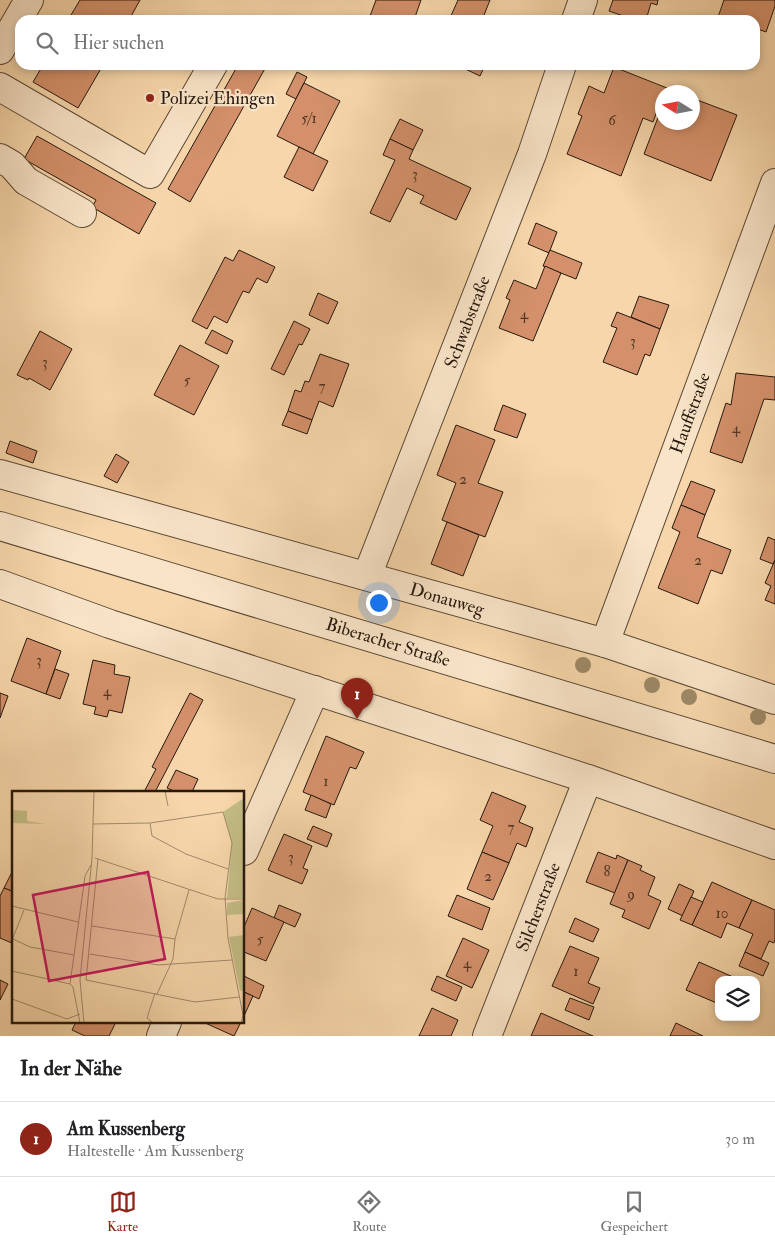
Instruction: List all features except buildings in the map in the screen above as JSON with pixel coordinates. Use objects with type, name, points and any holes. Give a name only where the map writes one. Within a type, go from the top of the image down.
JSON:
[{"type":"street","points":[[20,15],[29,0]]},
{"type":"street","points":[[578,15],[583,0]]},
{"type":"street","points":[[0,50],[15,24]]},
{"type":"street","points":[[0,87],[150,174],[210,70]]},
{"type":"street","name":"Schwabstraße","points":[[367,576],[532,154],[560,70]]},
{"type":"street","points":[[0,158],[12,165],[26,181],[82,213]]},
{"type":"street","name":"Hauffstraße","points":[[605,643],[775,183]]},
{"type":"street","name":"Donauweg","points":[[0,474],[605,643],[775,700]]},
{"type":"street","name":"Biberacher Straße","points":[[0,526],[775,759]]},
{"type":"street","points":[[0,584],[110,624],[588,779],[775,846]]},
{"type":"street","points":[[245,849],[315,690]]},
{"type":"street","name":"Silcherstraße","points":[[487,1036],[588,779]]},
{"type":"place","name":"Polizei Ehingen","points":[[150,98]]},
{"type":"place","name":"Am Kussenberg","points":[[357,719]]}]
